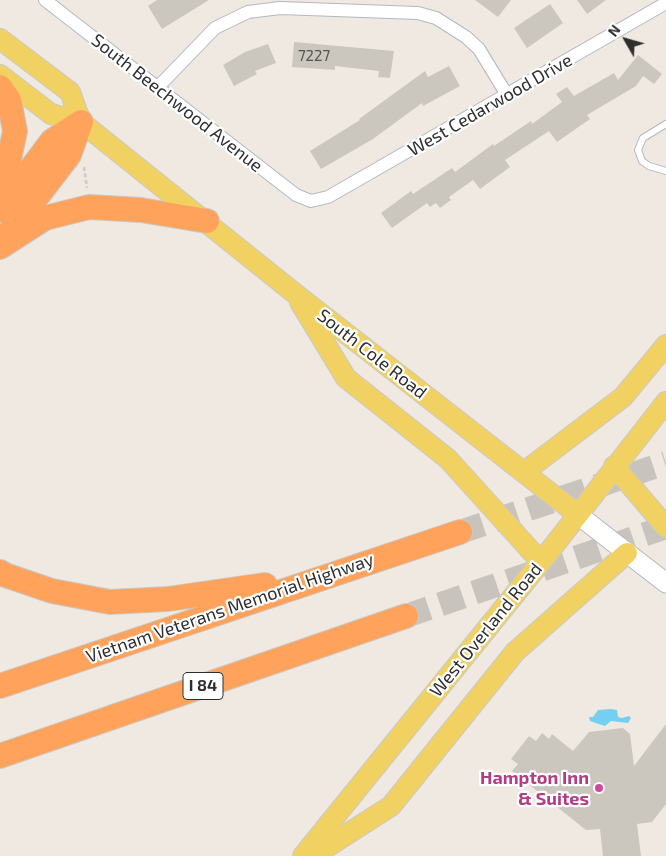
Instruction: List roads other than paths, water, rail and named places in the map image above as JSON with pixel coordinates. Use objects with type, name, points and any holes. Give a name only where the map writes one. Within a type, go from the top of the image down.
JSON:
[{"type":"highway","points":[[0,87],[9,100],[15,131],[0,202]]},
{"type":"highway","points":[[0,210],[52,141],[81,122]]},
{"type":"highway","points":[[0,246],[69,155],[81,122]]},
{"type":"highway","points":[[0,246],[45,218],[89,207],[141,210],[207,221]]},
{"type":"highway","name":"Vietnam Veterans Memorial Highway","points":[[0,686],[460,532]]},
{"type":"highway","points":[[0,572],[52,591],[110,602],[168,599],[324,576]]},
{"type":"highway","name":"I 84","points":[[0,756],[406,616]]},
{"type":"main road","points":[[0,39],[70,92],[81,122]]},
{"type":"main road","name":"South Cole Road","points":[[0,75],[51,114],[81,122],[207,221],[293,292],[666,583]]},
{"type":"main road","points":[[293,292],[346,378],[448,459],[541,562]]},
{"type":"main road","points":[[524,472],[623,397],[666,345]]},
{"type":"main road","name":"West Overland Road","points":[[303,856],[541,562],[614,466],[666,402]]},
{"type":"main road","points":[[614,466],[666,527]]},
{"type":"main road","points":[[313,856],[390,806],[511,656],[627,553]]},
{"type":"street","name":"South Beechwood Avenue","points":[[45,0],[296,195],[311,201]]},
{"type":"street","name":"West Cedarwood Drive","points":[[311,201],[328,197],[663,3]]},
{"type":"street","points":[[158,87],[215,28],[248,12],[280,8],[418,13],[436,18],[466,37],[479,49],[507,95]]},
{"type":"lane","points":[[666,124],[643,138],[638,150],[642,162],[666,171]]},
{"type":"water","points":[[598,710],[617,710],[618,717],[629,716],[631,718],[628,723],[611,721],[605,726],[590,721],[589,717],[593,717]]},
{"type":"tunnel","points":[[460,532],[666,463]]},
{"type":"tunnel","points":[[406,616],[666,527]]},
{"type":"place","name":"Hampton Inn & Suites","points":[[599,788]]}]
